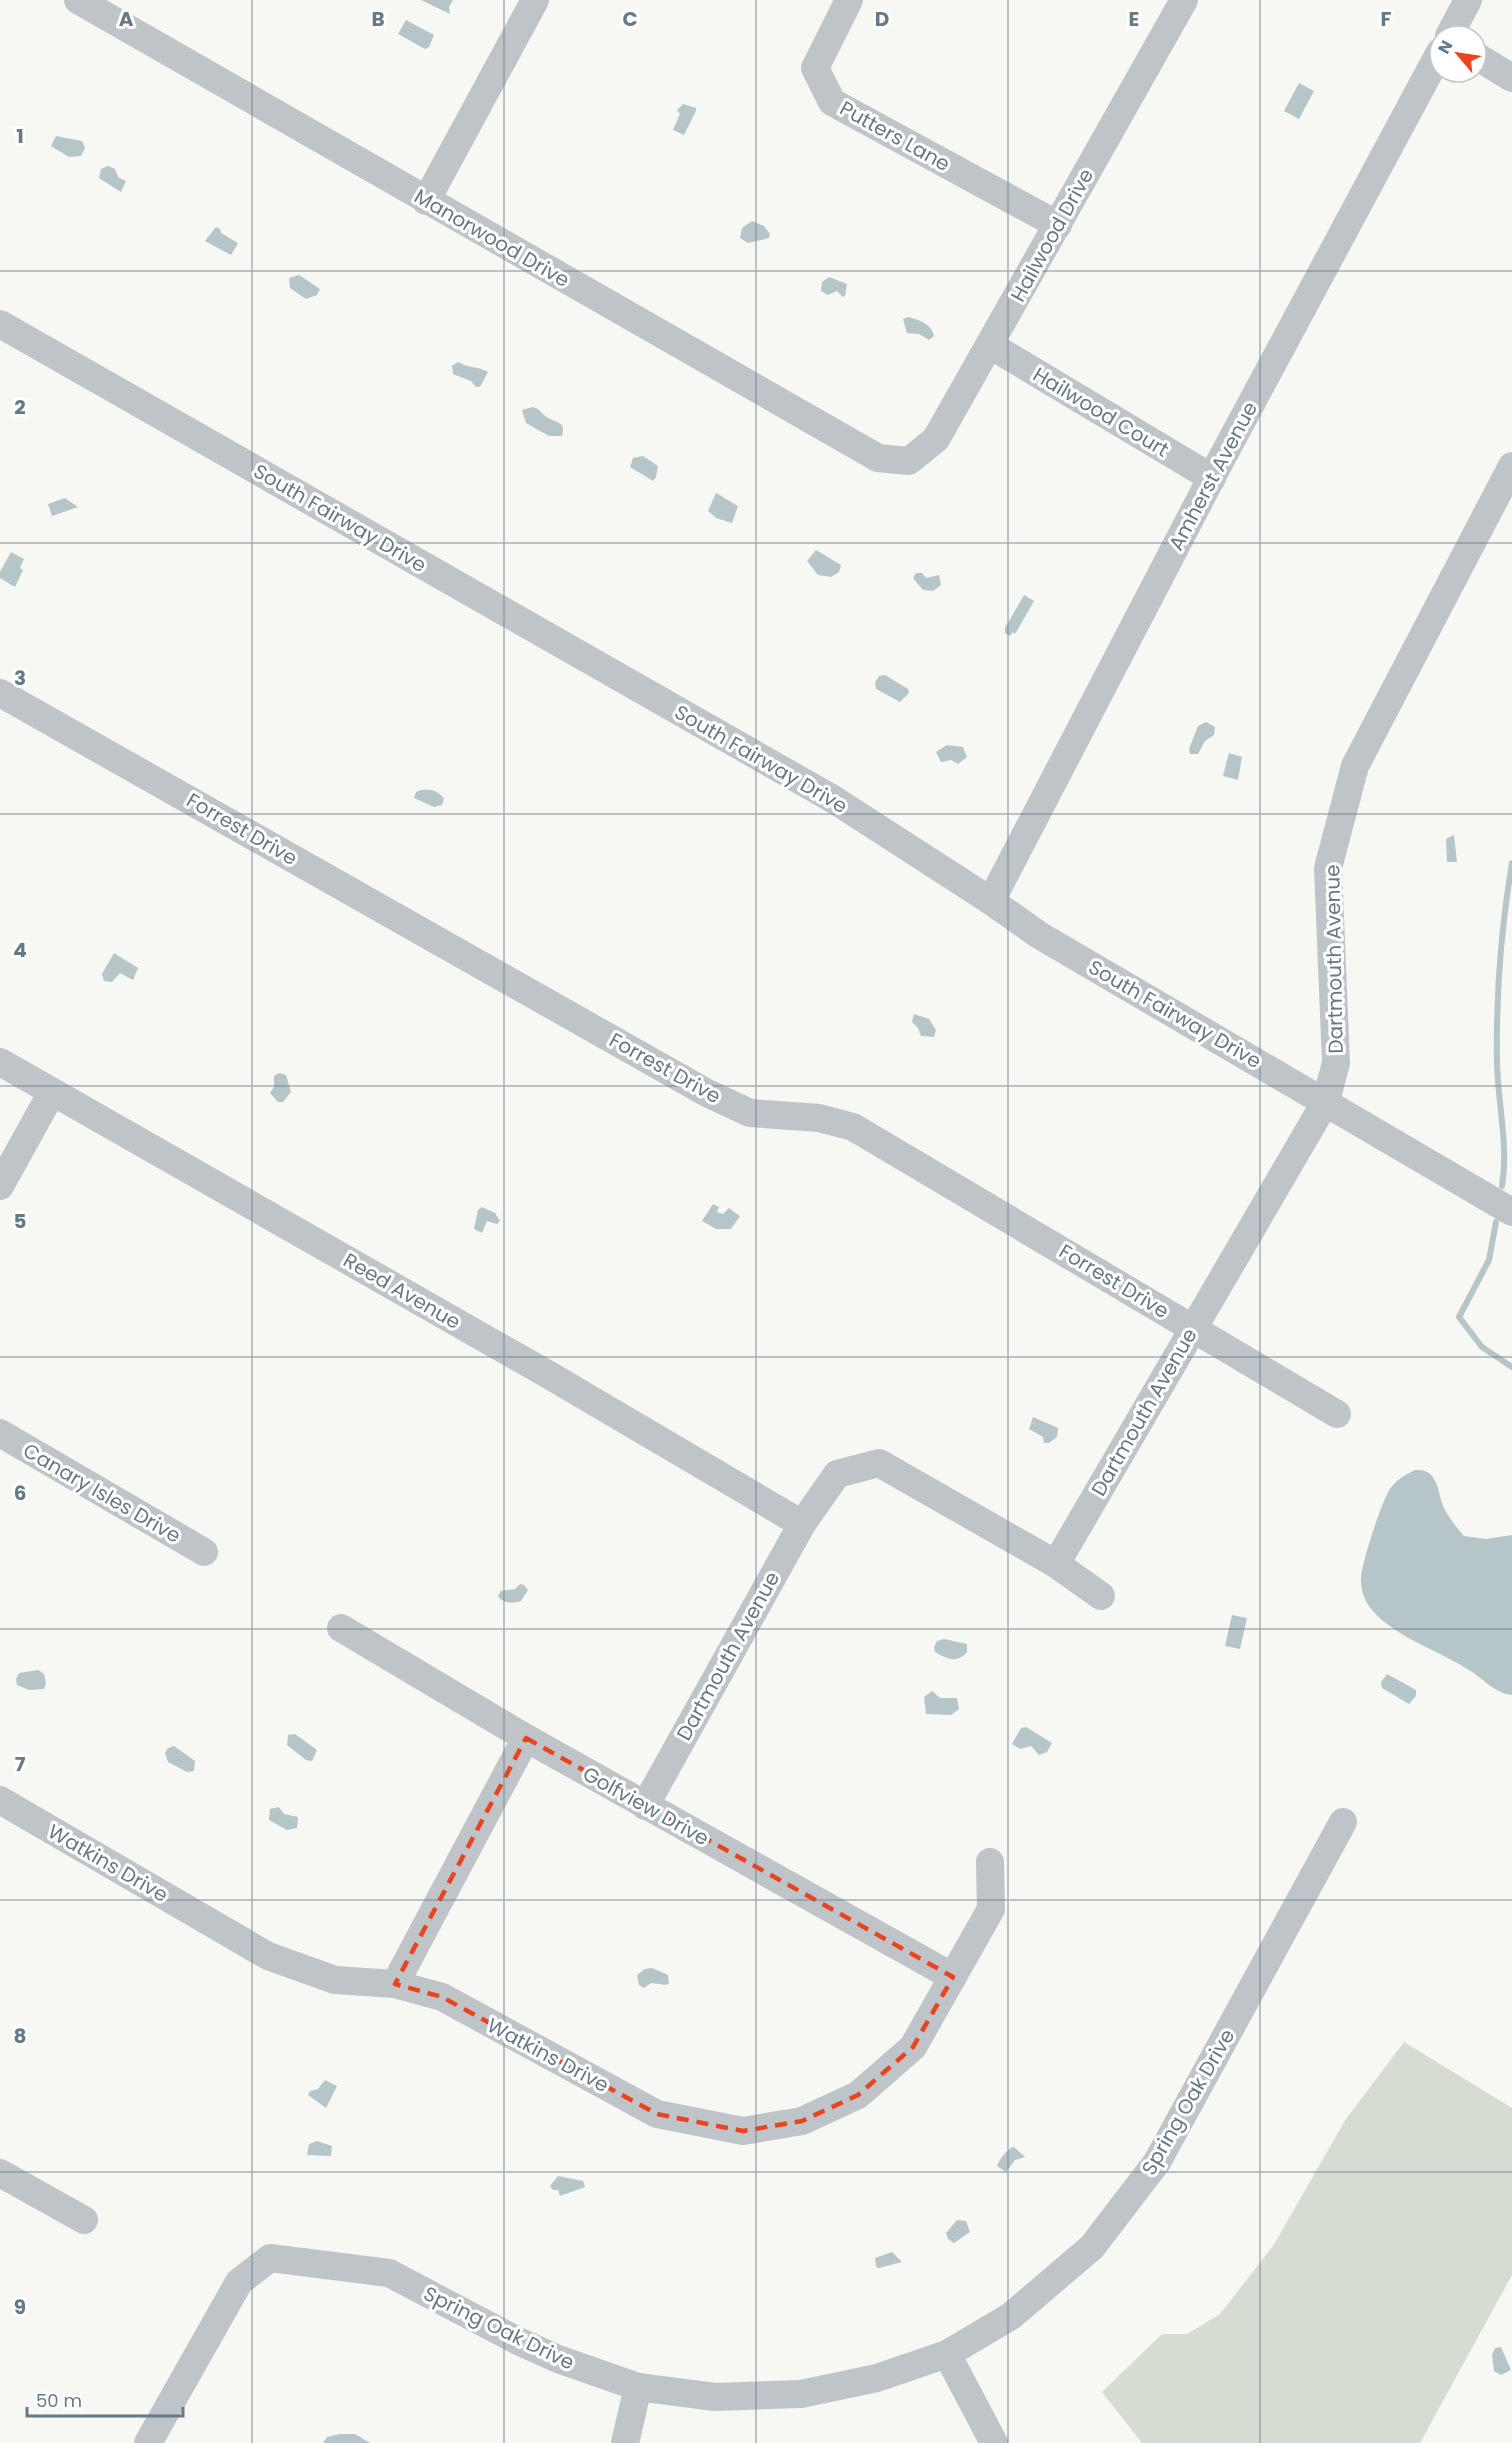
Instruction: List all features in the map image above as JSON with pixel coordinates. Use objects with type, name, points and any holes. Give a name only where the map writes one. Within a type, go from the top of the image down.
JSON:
[{"type":"street","name":"Manorwood Drive","points":[[78,0],[878,458],[909,461]]},
{"type":"street","points":[[426,201],[535,0]]},
{"type":"street","name":"Putters Lane","points":[[849,0],[815,68],[832,102],[1058,225]]},
{"type":"street","name":"Hailwood Drive","points":[[909,461],[936,439],[1184,0]]},
{"type":"street","points":[[1455,24],[1468,0]]},
{"type":"street","points":[[1488,64],[1512,78]]},
{"type":"street","name":"Amherst Avenue","points":[[991,901],[1212,478],[1428,74]]},
{"type":"street","name":"South Fairway Drive","points":[[0,324],[833,799],[991,901],[1039,936],[1326,1101],[1512,1212]]},
{"type":"street","name":"Hailwood Court","points":[[990,345],[1212,478]]},
{"type":"street","name":"Dartmouth Avenue","points":[[1056,1564],[1326,1101],[1336,1063],[1328,868],[1355,765],[1512,466]]},
{"type":"street","name":"Forrest Drive","points":[[0,693],[707,1093],[750,1113],[819,1118],[854,1127],[1337,1414]]},
{"type":"street","name":"Reed Avenue","points":[[0,1062],[549,1375],[802,1524]]},
{"type":"street","points":[[0,1186],[52,1092]]},
{"type":"street","name":"Canary Isles Drive","points":[[0,1433],[204,1552]]},
{"type":"street","name":"Dartmouth Avenue","points":[[645,1806],[802,1524],[837,1474],[879,1462],[1056,1564],[1101,1596]]},
{"type":"street","name":"Golfview Drive","points":[[341,1628],[645,1806],[953,1977]]},
{"type":"street","points":[[395,1984],[526,1738]]},
{"type":"street","name":"Watkins Drive","points":[[0,1800],[268,1956],[335,1980],[395,1984],[442,1997],[657,2114],[743,2131],[802,2121],[858,2095],[913,2047],[991,1909],[990,1862]]},
{"type":"street","name":"Spring Oak Drive","points":[[148,2443],[239,2282],[270,2259],[389,2273],[558,2359],[638,2387],[715,2397],[801,2394],[877,2378],[947,2354],[1011,2316],[1092,2247],[1158,2162],[1343,1822]]},
{"type":"street","points":[[0,2173],[84,2220]]},
{"type":"street","points":[[947,2354],[994,2443]]},
{"type":"street","points":[[626,2443],[638,2387]]},
{"type":"highlighted area","points":[[526,1738],[953,1977],[913,2047],[858,2095],[802,2121],[743,2131],[657,2114],[442,1997],[395,1984]]},
{"type":"shaded area","points":[[421,0],[453,0],[449,7],[450,14]]},
{"type":"shaded area","points":[[406,20],[434,35],[429,47],[425,49],[398,34]]},
{"type":"shaded area","points":[[1299,83],[1314,91],[1299,119],[1284,111]]},
{"type":"shaded area","points":[[683,104],[696,108],[684,135],[673,130],[680,114],[677,110]]},
{"type":"shaded area","points":[[56,136],[82,141],[85,148],[81,156],[69,157],[51,146]]},
{"type":"shaded area","points":[[108,166],[115,169],[118,177],[126,181],[121,192],[99,178],[101,169]]},
{"type":"shaded area","points":[[752,221],[764,226],[770,234],[769,238],[748,243],[740,238],[742,228]]},
{"type":"shaded area","points":[[216,227],[221,233],[238,243],[231,255],[205,241]]},
{"type":"shaded area","points":[[299,275],[320,289],[317,295],[306,299],[290,288],[289,278]]},
{"type":"shaded area","points":[[829,277],[847,284],[845,296],[843,297],[837,291],[828,295],[821,291],[822,282]]},
{"type":"shaded area","points":[[908,317],[921,321],[931,328],[934,336],[929,340],[919,334],[907,333],[903,319]]},
{"type":"shaded area","points":[[458,362],[488,372],[480,387],[453,374],[452,366]]},
{"type":"shaded area","points":[[533,407],[561,424],[562,436],[549,436],[526,423],[522,410]]},
{"type":"shaded area","points":[[643,456],[658,466],[653,481],[630,467],[633,458]]},
{"type":"shaded area","points":[[716,493],[738,506],[732,523],[716,518],[708,511]]},
{"type":"shaded area","points":[[65,498],[78,507],[52,516],[48,504]]},
{"type":"shaded area","points":[[816,550],[841,565],[839,572],[831,577],[818,575],[807,561]]},
{"type":"shaded area","points":[[11,552],[24,559],[20,568],[23,570],[15,587],[0,578],[0,572]]},
{"type":"shaded area","points":[[916,573],[922,573],[926,578],[939,575],[941,585],[933,591],[923,590],[913,578]]},
{"type":"shaded area","points":[[1024,595],[1034,601],[1015,634],[1013,632],[1010,636],[1005,633],[1005,628]]},
{"type":"shaded area","points":[[885,675],[908,689],[909,693],[900,702],[876,689],[875,683],[879,676]]},
{"type":"shaded area","points":[[1206,722],[1215,727],[1214,735],[1205,741],[1198,754],[1190,754],[1189,749],[1198,726]]},
{"type":"shaded area","points":[[947,745],[963,747],[967,757],[958,764],[951,760],[941,762],[936,752]]},
{"type":"shaded area","points":[[1229,753],[1242,757],[1238,780],[1223,776]]},
{"type":"shaded area","points":[[421,790],[437,792],[444,799],[442,805],[434,807],[414,798],[416,792]]},
{"type":"shaded area","points":[[1454,835],[1457,862],[1447,862],[1446,839]]},
{"type":"shaded area","points":[[114,953],[138,968],[133,980],[120,973],[112,982],[104,981],[102,974]]},
{"type":"shaded area","points":[[914,1014],[929,1019],[936,1030],[934,1037],[921,1036],[918,1028],[912,1022]]},
{"type":"shaded area","points":[[279,1073],[286,1075],[291,1092],[283,1102],[278,1102],[270,1093],[274,1087],[274,1076]]},
{"type":"shaded area","points":[[713,1204],[719,1207],[717,1212],[723,1214],[729,1208],[740,1216],[731,1229],[716,1229],[702,1221]]},
{"type":"shaded area","points":[[482,1207],[495,1213],[500,1221],[497,1224],[487,1221],[482,1233],[474,1229],[478,1210]]},
{"type":"shaded area","points":[[1033,1417],[1058,1428],[1057,1437],[1049,1443],[1044,1443],[1043,1437],[1029,1429]]},
{"type":"shaded area","points":[[1415,1470],[1423,1470],[1433,1477],[1444,1508],[1464,1536],[1486,1539],[1512,1535],[1512,1695],[1494,1689],[1469,1670],[1389,1626],[1369,1606],[1364,1597],[1361,1584],[1362,1573],[1386,1496],[1392,1486]]},
{"type":"shaded area","points":[[520,1584],[528,1590],[521,1601],[508,1602],[498,1596],[501,1591],[515,1589]]},
{"type":"shaded area","points":[[1232,1615],[1247,1618],[1240,1649],[1225,1646]]},
{"type":"shaded area","points":[[944,1639],[967,1644],[967,1652],[959,1658],[952,1659],[935,1652],[934,1647],[937,1641]]},
{"type":"shaded area","points":[[38,1670],[44,1674],[46,1683],[44,1689],[29,1690],[17,1685],[16,1679],[19,1673]]},
{"type":"shaded area","points":[[1387,1674],[1416,1690],[1416,1696],[1409,1704],[1382,1688],[1381,1682]]},
{"type":"shaded area","points":[[932,1691],[940,1698],[957,1698],[959,1709],[951,1715],[926,1714],[924,1697]]},
{"type":"shaded area","points":[[1026,1727],[1052,1743],[1047,1752],[1039,1755],[1031,1746],[1020,1749],[1012,1744],[1021,1728]]},
{"type":"shaded area","points":[[295,1734],[317,1750],[312,1761],[306,1760],[287,1745],[288,1735]]},
{"type":"shaded area","points":[[174,1746],[195,1761],[194,1771],[187,1772],[168,1762],[165,1753],[168,1748]]},
{"type":"shaded area","points":[[279,1807],[284,1814],[298,1817],[297,1828],[287,1830],[269,1820],[270,1809]]},
{"type":"shaded area","points":[[652,1968],[668,1975],[669,1983],[666,1985],[651,1983],[644,1988],[639,1985],[637,1975],[645,1969]]},
{"type":"shaded area","points":[[1404,2042],[1512,2108],[1512,2275],[1420,2443],[1142,2443],[1102,2392],[1162,2334],[1187,2334],[1220,2314],[1273,2246],[1346,2119]]},
{"type":"shaded area","points":[[325,2080],[337,2086],[326,2108],[308,2095],[310,2091],[318,2089]]},
{"type":"shaded area","points":[[317,2141],[332,2146],[331,2156],[307,2155],[309,2144]]},
{"type":"shaded area","points":[[1014,2147],[1025,2157],[1015,2160],[1006,2172],[997,2166],[1004,2155]]},
{"type":"shaded area","points":[[558,2176],[583,2181],[585,2187],[560,2196],[558,2190],[553,2190],[550,2186]]},
{"type":"shaded area","points":[[957,2220],[966,2221],[970,2232],[954,2243],[948,2239],[946,2233]]},
{"type":"shaded area","points":[[892,2252],[902,2262],[876,2267],[875,2258]]},
{"type":"shaded area","points":[[1501,2347],[1511,2370],[1501,2375],[1494,2371],[1492,2355],[1495,2348]]},
{"type":"shaded area","points":[[355,2434],[370,2443],[323,2443],[327,2437]]},
{"type":"waterway","points":[[1502,1186],[1504,1154],[1498,1075],[1497,1010],[1502,936],[1512,863]]},
{"type":"waterway","points":[[1496,1222],[1489,1260],[1459,1317],[1482,1347],[1512,1367]]}]
